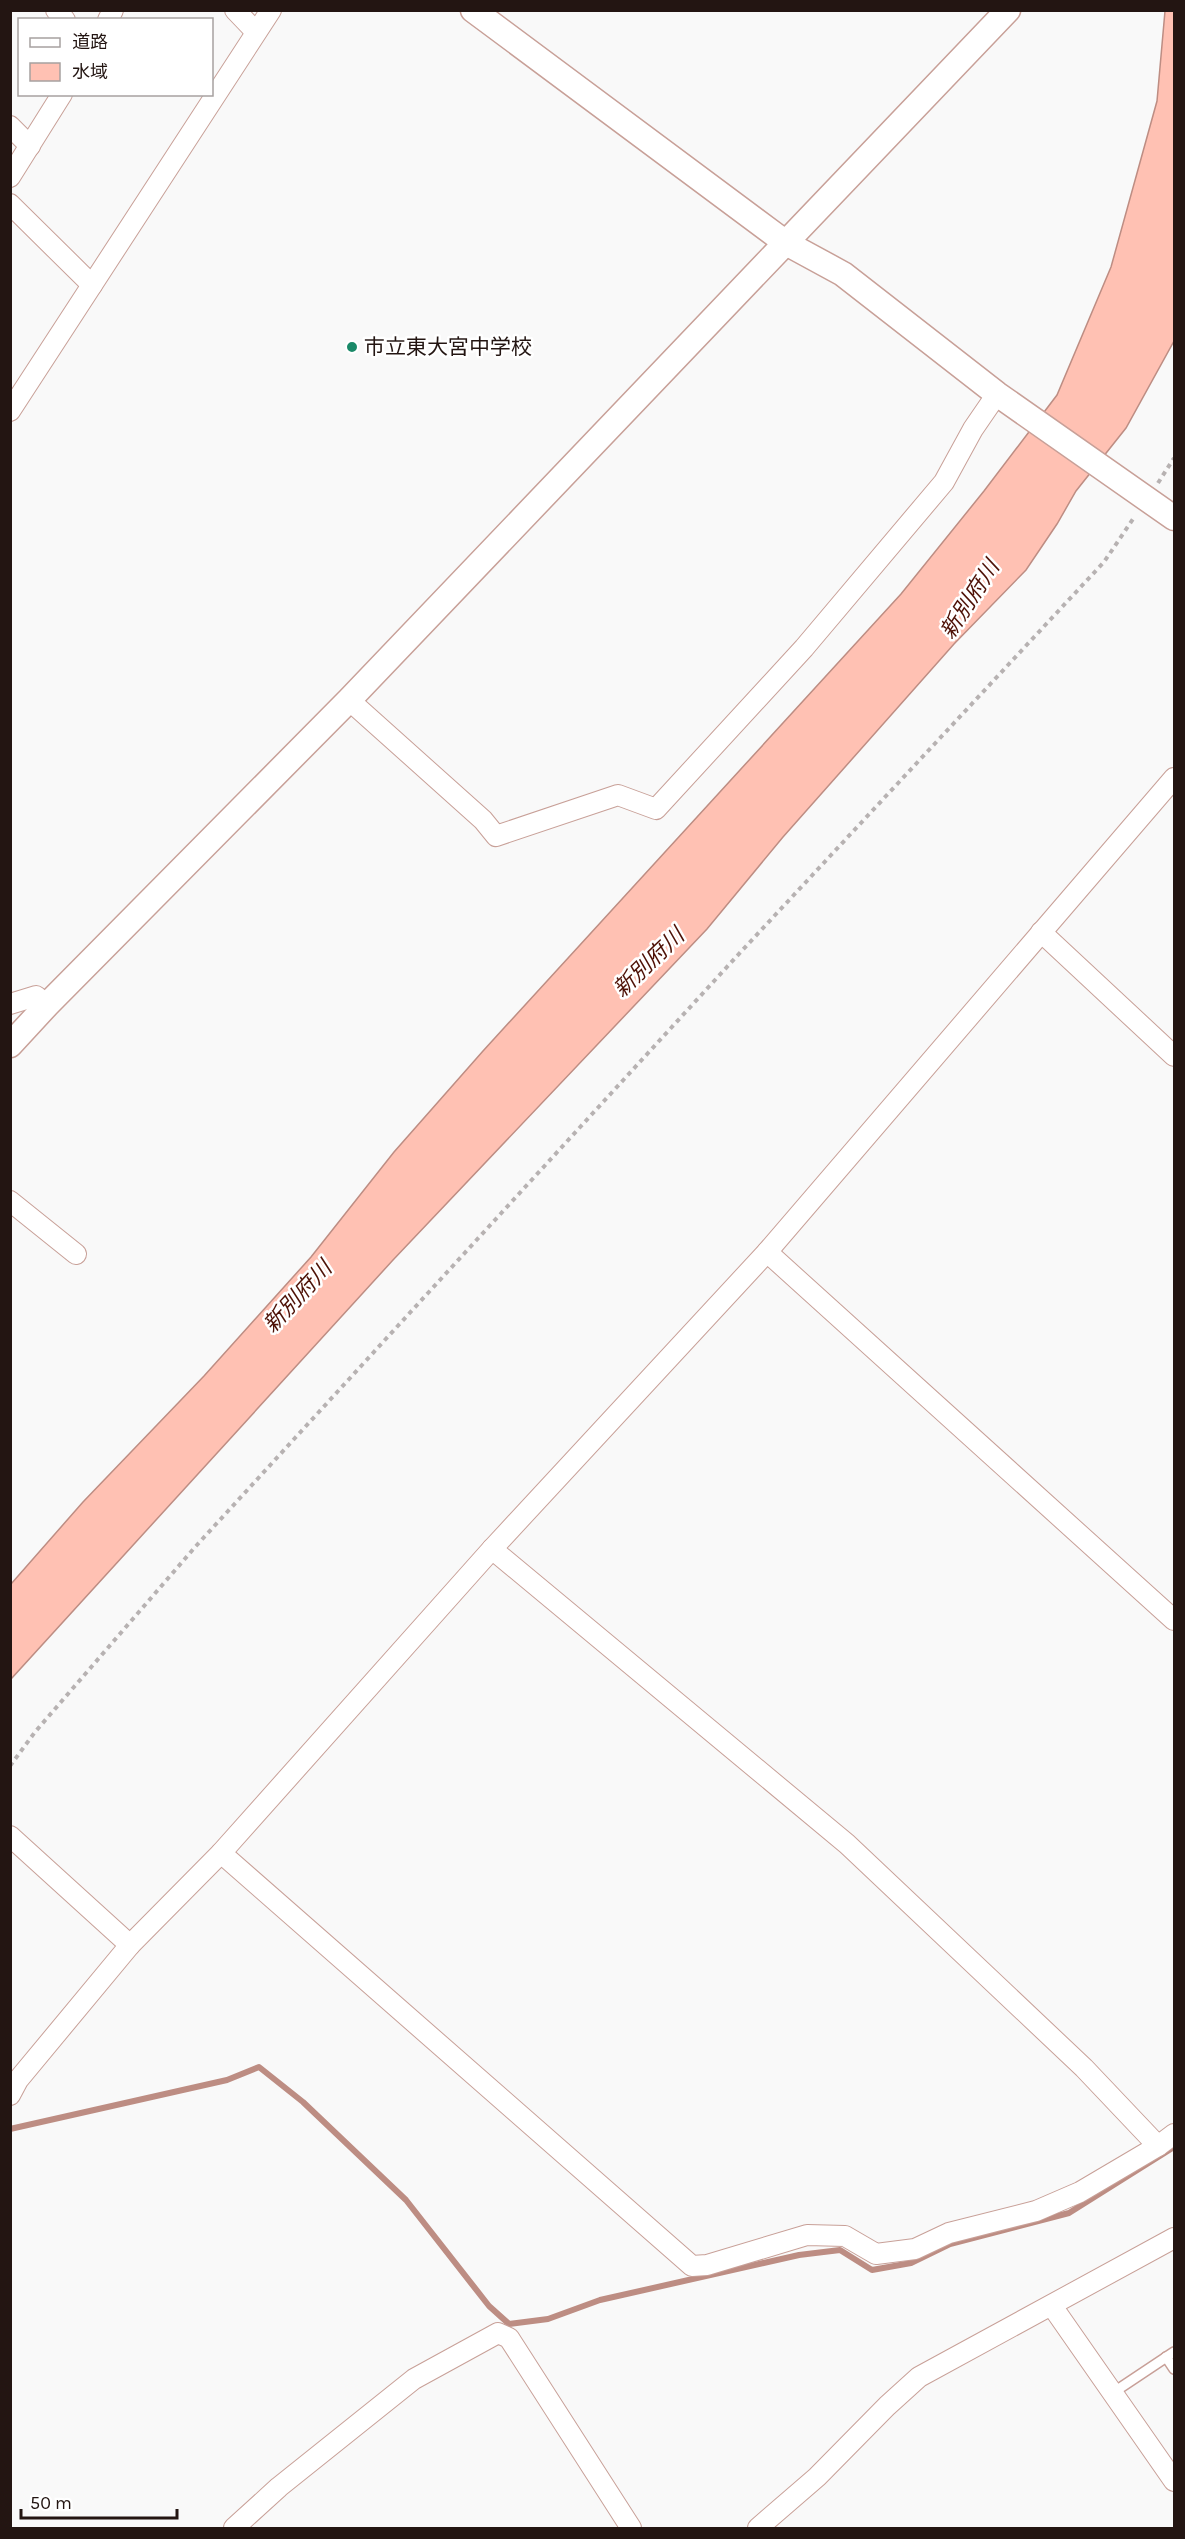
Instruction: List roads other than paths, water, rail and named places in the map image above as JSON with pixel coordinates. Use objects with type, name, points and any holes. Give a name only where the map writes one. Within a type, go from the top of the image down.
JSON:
[{"type":"street","points":[[235,10],[256,32]]},
{"type":"street","points":[[10,411],[271,10]]},
{"type":"street","points":[[472,10],[786,243],[843,274],[1002,397],[1174,518]]},
{"type":"street","points":[[10,1045],[349,700],[1008,10]]},
{"type":"street","points":[[10,177],[61,96]]},
{"type":"street","points":[[10,126],[30,146]]},
{"type":"street","points":[[10,204],[92,285]]},
{"type":"street","points":[[349,700],[483,820],[496,836],[618,795],[656,809],[804,648],[944,482],[973,429],[1002,397]]},
{"type":"street","points":[[10,2095],[18,2080],[130,1945],[221,1853],[492,1549],[766,1252],[1174,778]]},
{"type":"street","points":[[1041,932],[1174,1056]]},
{"type":"street","points":[[10,1004],[36,996],[47,1005]]},
{"type":"street","points":[[10,1201],[76,1254]]},
{"type":"street","points":[[766,1252],[1174,1620]]},
{"type":"street","points":[[492,1549],[848,1844],[1084,2067],[1158,2146]]},
{"type":"street","points":[[10,1836],[130,1945]]},
{"type":"street","points":[[221,1853],[692,2266],[716,2263],[807,2235],[845,2236],[876,2254],[915,2249],[949,2233],[1036,2211],[1080,2192],[1158,2146],[1174,2134]]},
{"type":"street","points":[[758,2529],[817,2477],[919,2377],[1052,2306],[1104,2274],[1174,2238]]},
{"type":"street","points":[[1052,2306],[1174,2481]]},
{"type":"street","points":[[234,2529],[279,2487],[414,2379],[498,2333],[509,2338],[630,2529]]},
{"type":"lane","points":[[1114,2392],[1170,2355],[1174,2369]]},
{"type":"water","name":"新別府川","points":[[1165,11],[1174,11],[1174,341],[1126,428],[1076,491],[1026,570],[954,644],[783,837],[707,929],[393,1260],[11,1679],[11,1584],[83,1502],[204,1376],[311,1257],[394,1152],[483,1051],[901,594],[1057,395],[1111,267],[1157,101]]},
{"type":"waterway","points":[[10,2129],[227,2080],[259,2067],[303,2102],[406,2200],[489,2306],[509,2324],[548,2319],[600,2300],[799,2255],[840,2250],[872,2270],[911,2263],[950,2244],[1069,2213],[1174,2147]]},
{"type":"place","name":"市立東大宮中学校","points":[[352,347]]}]
